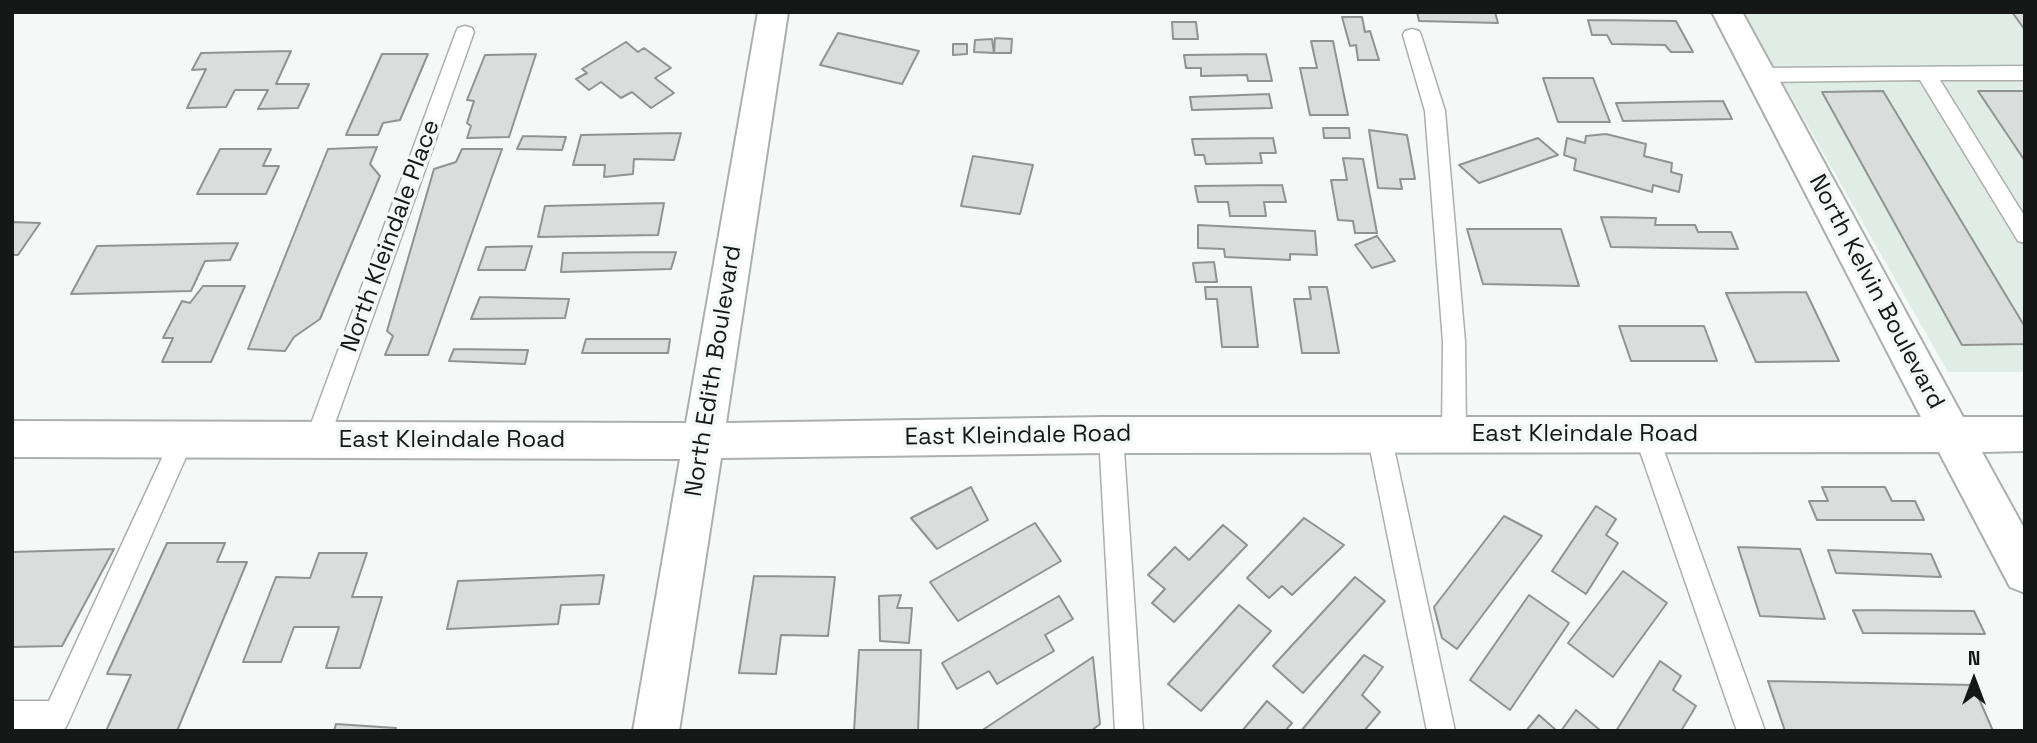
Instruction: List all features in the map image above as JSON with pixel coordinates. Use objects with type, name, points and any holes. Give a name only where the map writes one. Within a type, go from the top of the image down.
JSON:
[{"type":"street","name":"North Edith Boulevard","points":[[656,731],[773,12]]},
{"type":"street","name":"North Kelvin Boulevard","points":[[1727,12],[2025,573]]},
{"type":"street","name":"East Kleindale Road","points":[[12,439],[703,440],[1111,435],[2025,434]]},
{"type":"lane","name":"North Kleindale Place","points":[[317,440],[465,33]]},
{"type":"lane","points":[[1412,35],[1435,111],[1454,341],[1454,434]]},
{"type":"lane","points":[[1926,74],[2025,234]]},
{"type":"lane","points":[[1761,75],[2025,74]]},
{"type":"lane","points":[[1380,434],[1441,731]]},
{"type":"lane","points":[[1646,434],[1751,731]]},
{"type":"lane","points":[[1111,435],[1129,731]]},
{"type":"lane","points":[[12,715],[53,723],[182,439]]},
{"type":"shaded area","points":[[1743,12],[2025,12],[2025,372],[1948,372]]},
{"type":"building","points":[[1417,12],[1495,12],[1498,23],[1419,21]]},
{"type":"building","points":[[2012,12],[2025,12],[2025,30]]},
{"type":"building","points":[[1342,17],[1362,17],[1365,32],[1370,31],[1379,60],[1358,60],[1356,45],[1350,46]]},
{"type":"building","points":[[1588,20],[1676,21],[1693,52],[1671,52],[1665,45],[1612,44],[1607,35],[1592,35]]},
{"type":"building","points":[[1172,22],[1196,22],[1198,39],[1173,39]]},
{"type":"building","points":[[838,33],[919,51],[902,84],[820,65]]},
{"type":"building","points":[[995,38],[1012,39],[1011,53],[994,53]]},
{"type":"building","points":[[992,39],[994,53],[974,52],[975,40]]},
{"type":"building","points":[[1311,41],[1333,41],[1348,115],[1310,115],[1300,68],[1317,68]]},
{"type":"building","points":[[626,42],[638,52],[644,48],[671,68],[655,78],[674,93],[651,108],[632,92],[621,98],[601,82],[589,90],[576,79],[587,73],[582,69]]},
{"type":"building","points":[[953,44],[967,44],[967,54],[953,55]]},
{"type":"building","points":[[291,51],[276,84],[309,84],[298,108],[258,109],[268,90],[235,90],[226,107],[187,108],[206,69],[192,70],[201,53]]},
{"type":"building","points":[[382,54],[428,54],[400,120],[383,123],[378,135],[346,135]]},
{"type":"building","points":[[536,54],[509,137],[467,138],[471,126],[467,123],[474,101],[467,100],[485,55]]},
{"type":"building","points":[[1266,54],[1272,81],[1248,81],[1247,75],[1201,76],[1201,68],[1186,68],[1184,55]]},
{"type":"building","points":[[1543,78],[1593,78],[1610,122],[1558,122]]},
{"type":"building","points":[[1883,91],[2025,327],[2025,344],[1962,345],[1822,92]]},
{"type":"building","points":[[1978,91],[2025,91],[2025,161]]},
{"type":"building","points":[[1269,94],[1272,108],[1192,110],[1190,97]]},
{"type":"building","points":[[1723,101],[1732,119],[1623,121],[1616,103]]},
{"type":"building","points":[[1323,128],[1349,128],[1350,138],[1324,138]]},
{"type":"building","points":[[1369,130],[1407,135],[1415,179],[1400,179],[1402,189],[1378,188]]},
{"type":"building","points":[[681,133],[674,160],[634,159],[633,174],[604,177],[605,165],[573,165],[581,135]]},
{"type":"building","points":[[1606,134],[1646,144],[1644,156],[1672,163],[1671,172],[1682,175],[1679,192],[1653,185],[1652,192],[1574,170],[1576,159],[1564,155],[1567,138],[1585,143],[1586,136]]},
{"type":"building","points":[[523,136],[566,137],[562,150],[517,149]]},
{"type":"building","points":[[1273,138],[1276,153],[1260,153],[1262,163],[1206,164],[1204,155],[1195,155],[1192,139]]},
{"type":"building","points":[[1538,138],[1558,155],[1479,183],[1459,165]]},
{"type":"building","points":[[377,147],[370,164],[380,176],[320,319],[294,337],[285,351],[248,349],[328,149]]},
{"type":"building","points":[[220,149],[271,149],[263,166],[279,166],[266,194],[197,194]]},
{"type":"building","points":[[462,149],[502,149],[428,355],[385,355],[393,336],[387,331],[434,169],[456,162]]},
{"type":"building","points":[[973,156],[1033,165],[1020,214],[961,206]]},
{"type":"building","points":[[1343,158],[1363,159],[1377,233],[1355,233],[1353,221],[1338,220],[1331,180],[1347,180]]},
{"type":"building","points":[[1282,185],[1286,202],[1264,202],[1266,216],[1230,216],[1228,202],[1198,202],[1195,186]]},
{"type":"building","points":[[664,203],[658,235],[538,237],[545,206]]},
{"type":"building","points":[[1601,217],[1656,218],[1655,225],[1695,225],[1698,232],[1731,232],[1738,249],[1611,247]]},
{"type":"building","points":[[12,222],[40,223],[18,255],[12,255]]},
{"type":"building","points":[[1198,225],[1315,231],[1317,255],[1290,254],[1290,260],[1225,257],[1224,249],[1198,248]]},
{"type":"building","points":[[1467,229],[1561,229],[1579,286],[1483,284]]},
{"type":"building","points":[[1377,236],[1395,261],[1372,268],[1355,245]]},
{"type":"building","points":[[238,243],[230,260],[205,261],[191,291],[71,294],[97,246]]},
{"type":"building","points":[[532,246],[525,270],[478,270],[486,247]]},
{"type":"building","points":[[676,252],[671,269],[561,272],[563,253]]},
{"type":"building","points":[[1214,262],[1217,282],[1196,282],[1193,263]]},
{"type":"building","points":[[203,286],[245,286],[211,362],[162,362],[173,338],[163,338],[182,301],[190,303]]},
{"type":"building","points":[[1205,287],[1251,287],[1258,347],[1222,347],[1217,299],[1206,299]]},
{"type":"building","points":[[1309,287],[1327,287],[1339,353],[1302,353],[1294,299],[1311,299]]},
{"type":"building","points":[[1806,292],[1839,361],[1756,362],[1726,293]]},
{"type":"building","points":[[480,297],[569,299],[565,318],[471,319]]},
{"type":"building","points":[[1619,326],[1704,326],[1717,361],[1631,361]]},
{"type":"building","points":[[586,339],[670,339],[668,353],[582,353]]},
{"type":"building","points":[[454,349],[528,350],[525,364],[449,361]]},
{"type":"building","points":[[971,487],[988,520],[937,549],[911,518]]},
{"type":"building","points":[[1822,487],[1885,487],[1892,501],[1915,501],[1924,520],[1817,520],[1809,501],[1828,501]]},
{"type":"building","points":[[1596,506],[1616,519],[1606,535],[1618,543],[1586,594],[1552,571]]},
{"type":"building","points":[[1504,516],[1542,536],[1457,649],[1442,638],[1434,607]]},
{"type":"building","points":[[1304,518],[1344,545],[1292,595],[1282,586],[1269,598],[1247,578]]},
{"type":"building","points":[[1035,523],[1061,561],[958,621],[930,582]]},
{"type":"building","points":[[1223,525],[1247,545],[1174,622],[1152,603],[1165,589],[1148,575],[1175,547],[1189,560]]},
{"type":"building","points":[[167,543],[225,543],[217,562],[247,562],[177,731],[106,731],[131,675],[107,674]]},
{"type":"building","points":[[1738,547],[1800,549],[1825,619],[1760,616]]},
{"type":"building","points":[[114,549],[62,646],[12,647],[12,552]]},
{"type":"building","points":[[1828,550],[1931,554],[1941,577],[1836,573]]},
{"type":"building","points":[[319,553],[367,553],[352,597],[382,597],[360,668],[326,668],[339,627],[294,627],[281,662],[243,662],[276,577],[310,578]]},
{"type":"building","points":[[1623,571],[1667,603],[1613,677],[1568,643]]},
{"type":"building","points":[[604,575],[599,604],[561,605],[558,624],[447,629],[458,581]]},
{"type":"building","points":[[754,576],[835,577],[828,636],[781,635],[776,674],[739,673]]},
{"type":"building","points":[[1355,577],[1385,601],[1303,693],[1273,666]]},
{"type":"building","points":[[901,595],[897,608],[912,608],[909,643],[880,641],[879,596]]},
{"type":"building","points":[[1529,595],[1569,623],[1510,710],[1470,680]]},
{"type":"building","points":[[1059,596],[1073,619],[1045,635],[1054,651],[997,684],[989,671],[957,689],[942,663]]},
{"type":"building","points":[[1239,605],[1271,631],[1201,711],[1168,684]]},
{"type":"building","points":[[1853,610],[1974,611],[1985,634],[1863,633]]},
{"type":"building","points":[[859,650],[921,650],[918,731],[854,731]]},
{"type":"building","points":[[1364,655],[1383,667],[1362,695],[1380,712],[1364,731],[1301,731]]},
{"type":"building","points":[[1093,657],[1100,724],[1091,731],[981,731]]},
{"type":"building","points":[[1660,661],[1681,676],[1673,690],[1696,706],[1681,731],[1616,731]]},
{"type":"building","points":[[1768,681],[1973,685],[1993,731],[1785,731]]},
{"type":"building","points":[[1267,701],[1292,723],[1285,731],[1242,731]]},
{"type":"building","points":[[1576,710],[1601,731],[1561,731]]},
{"type":"building","points":[[1539,715],[1557,731],[1526,731]]},
{"type":"building","points":[[336,724],[396,728],[395,731],[334,731]]}]
